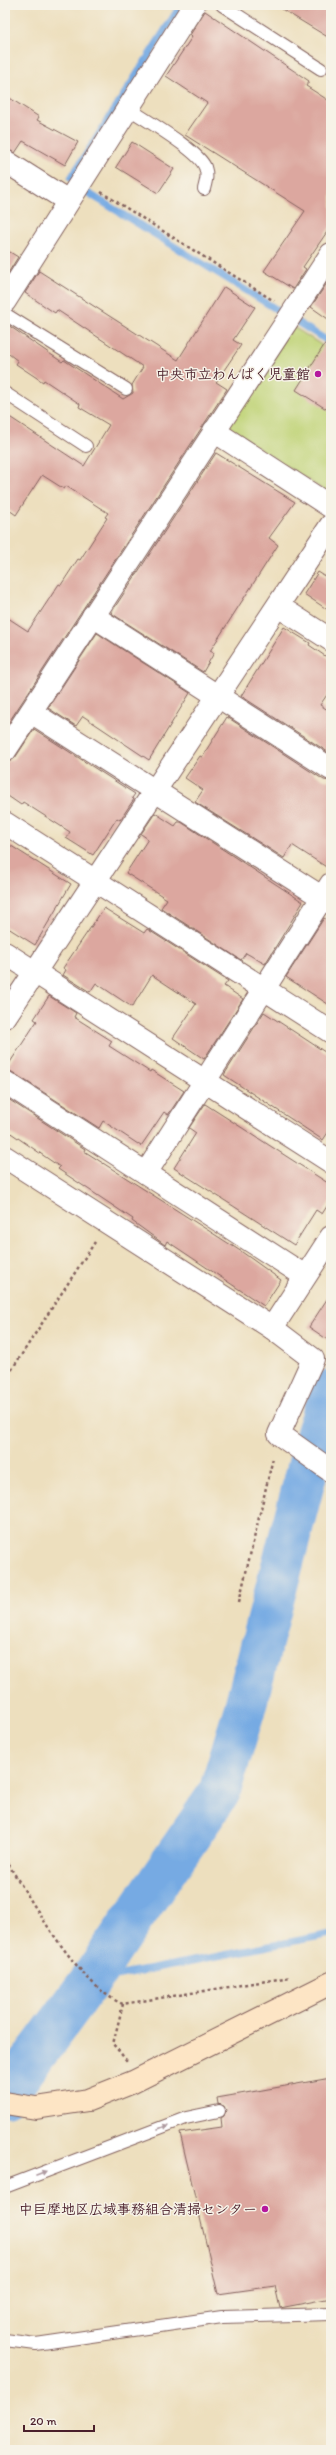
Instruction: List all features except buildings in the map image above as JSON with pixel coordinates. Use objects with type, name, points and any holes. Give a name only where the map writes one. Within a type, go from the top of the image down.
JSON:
[{"type":"street","points":[[5,302],[194,5]]},
{"type":"street","points":[[5,161],[75,191]]},
{"type":"street","points":[[5,751],[331,254]]},
{"type":"street","points":[[214,431],[331,508]]},
{"type":"street","points":[[5,1017],[331,525]]},
{"type":"street","points":[[278,606],[331,640]]},
{"type":"street","points":[[93,616],[331,769]]},
{"type":"street","points":[[31,712],[155,791],[328,895],[264,989],[146,1173]]},
{"type":"street","points":[[5,823],[331,1032]]},
{"type":"street","points":[[5,953],[331,1162]]},
{"type":"street","points":[[5,1082],[305,1276]]},
{"type":"street","points":[[5,1157],[272,1328],[313,1359],[279,1434],[327,1468]]},
{"type":"street","points":[[272,1328],[331,1237]]},
{"type":"street","points":[[5,2103],[36,2108],[88,2100],[134,2082],[331,1983]]},
{"type":"lane","points":[[222,5],[321,69]]},
{"type":"lane","points":[[128,108],[192,152],[204,166],[207,178],[204,189]]},
{"type":"lane","points":[[5,314],[126,390]]},
{"type":"lane","points":[[5,393],[86,446]]},
{"type":"lane","points":[[5,2187],[186,2118],[220,2112]]},
{"type":"lane","points":[[5,2340],[36,2344],[222,2317],[331,2314]]},
{"type":"path","points":[[75,191],[288,318]]},
{"type":"path","points":[[5,1380],[107,1223]]},
{"type":"path","points":[[239,1602],[279,1434]]},
{"type":"path","points":[[5,1859],[66,1953],[110,1999],[123,2004],[293,1976]]},
{"type":"path","points":[[123,2004],[113,2044],[127,2060],[134,2082]]},
{"type":"green space","points":[[292,326],[331,351],[331,495],[226,427]]},
{"type":"waterway","points":[[71,178],[179,8]]},
{"type":"waterway","points":[[80,188],[331,343]]},
{"type":"waterway","points":[[5,2096],[90,1981],[219,1793],[244,1711],[317,1433],[331,1390]]},
{"type":"waterway","points":[[90,1981],[331,1934]]},
{"type":"place","name":"中央市立わんぱく児童館","points":[[318,374]]},
{"type":"place","name":"中巨摩地区広域事務組合清掃センター","points":[[265,2209]]}]
